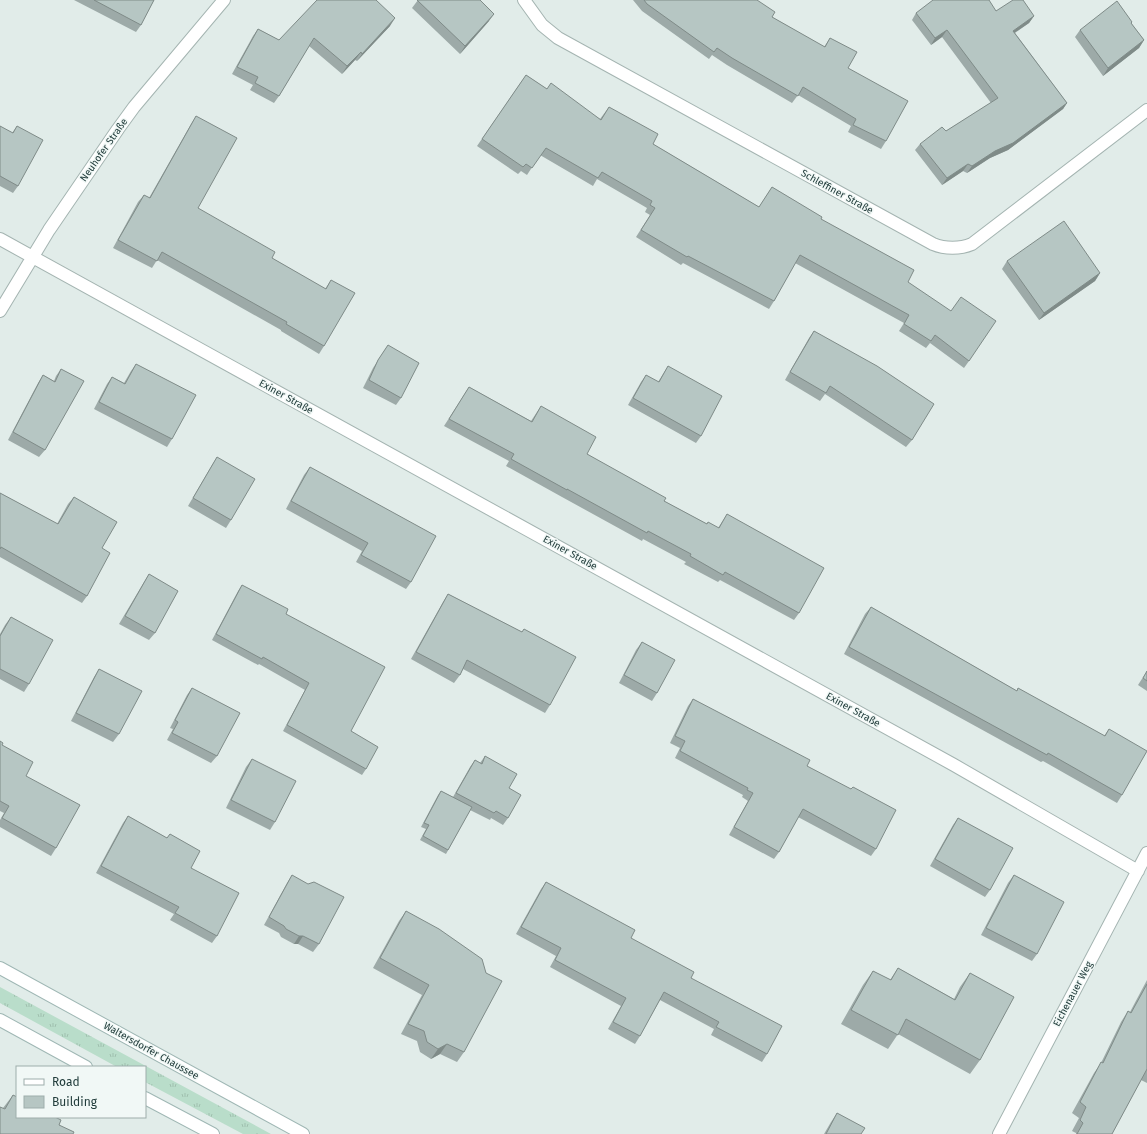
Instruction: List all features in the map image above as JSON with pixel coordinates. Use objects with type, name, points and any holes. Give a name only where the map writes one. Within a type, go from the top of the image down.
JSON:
[{"type":"street","name":"Neuhofer Straße","points":[[0,311],[32,256],[118,129],[139,101],[224,0]]},
{"type":"street","name":"Schleffiner Straße","points":[[524,0],[542,25],[558,38],[913,234],[940,247],[965,247],[972,244],[1147,110]]},
{"type":"street","name":"Exiner Straße","points":[[0,239],[954,765],[1138,871]]},
{"type":"street","name":"Eichenauer Weg","points":[[999,1134],[1147,853]]},
{"type":"street","name":"Waltersdorfer Chaussee","points":[[0,968],[303,1134]]},
{"type":"street","points":[[0,1020],[84,1066]]},
{"type":"street","points":[[146,1099],[212,1134]]},
{"type":"green space","points":[[0,987],[146,1066],[115,1066],[0,1003]]},
{"type":"green space","points":[[146,1066],[271,1134],[243,1134],[146,1083]]},
{"type":"building","points":[[94,0],[154,0],[141,25]]},
{"type":"building","points":[[317,0],[376,0],[395,18],[362,54],[361,52],[347,66],[314,38],[279,96],[255,83],[258,77],[237,67],[258,29],[279,40]]},
{"type":"building","points":[[417,0],[480,0],[494,14],[465,46]]},
{"type":"building","points":[[644,0],[757,0],[775,12],[772,17],[825,47],[830,38],[857,52],[848,68],[908,101],[886,141],[853,125],[856,119],[803,87],[798,96],[717,48],[714,52],[647,4]]},
{"type":"building","points":[[933,0],[989,0],[996,11],[1013,0],[1023,0],[1034,16],[1013,31],[1067,103],[1013,143],[995,151],[972,166],[968,164],[947,178],[920,144],[942,127],[946,131],[998,98],[947,30],[935,38],[916,13]]},
{"type":"building","points":[[1117,1],[1144,40],[1108,68],[1080,30]]},
{"type":"building","points":[[526,75],[547,89],[551,83],[601,120],[609,107],[658,134],[653,144],[759,207],[772,187],[822,217],[821,219],[914,270],[908,282],[951,311],[961,297],[996,321],[969,361],[935,335],[931,341],[904,324],[909,315],[800,255],[774,301],[688,256],[687,257],[641,230],[655,208],[650,205],[652,201],[602,172],[598,178],[546,148],[532,168],[526,164],[523,167],[482,139]]},
{"type":"building","points":[[196,116],[237,138],[198,208],[275,252],[272,258],[326,289],[331,280],[355,293],[324,346],[286,324],[287,322],[162,252],[157,261],[118,240],[144,195],[150,198]]},
{"type":"building","points":[[0,126],[13,133],[17,126],[43,140],[18,186],[0,176]]},
{"type":"building","points":[[1064,221],[1100,273],[1044,313],[1007,261]]},
{"type":"building","points":[[814,331],[877,366],[934,404],[912,440],[830,386],[826,393],[790,372]]},
{"type":"building","points":[[388,345],[419,363],[401,398],[369,380],[378,360]]},
{"type":"building","points":[[136,364],[196,395],[172,439],[99,402],[112,377],[125,384]]},
{"type":"building","points":[[668,366],[722,396],[701,436],[633,398],[646,375],[659,382]]},
{"type":"building","points":[[61,369],[84,381],[45,450],[13,432],[43,375],[55,382]]},
{"type":"building","points":[[469,387],[532,422],[541,406],[596,437],[587,454],[666,498],[664,501],[707,524],[708,522],[719,528],[727,514],[824,568],[799,613],[725,572],[723,575],[690,556],[691,554],[648,531],[647,533],[511,459],[514,454],[449,419]]},
{"type":"building","points":[[217,457],[255,479],[231,520],[193,498]]},
{"type":"building","points":[[310,467],[436,536],[411,582],[361,555],[368,543],[291,501]]},
{"type":"building","points":[[0,493],[58,524],[74,497],[117,522],[102,548],[110,553],[87,596],[1,547],[0,549]]},
{"type":"building","points":[[149,574],[178,591],[155,633],[125,616]]},
{"type":"building","points":[[242,585],[288,609],[286,614],[385,667],[351,731],[378,747],[366,769],[287,725],[309,683],[263,657],[262,659],[216,634]]},
{"type":"building","points":[[448,594],[522,632],[524,629],[576,657],[550,705],[467,660],[460,675],[416,652]]},
{"type":"building","points":[[871,607],[1017,691],[1018,688],[1105,736],[1109,729],[1147,751],[1122,795],[1048,753],[1047,755],[849,647]]},
{"type":"building","points":[[11,617],[53,640],[29,684],[0,669],[0,636]]},
{"type":"building","points":[[642,642],[675,660],[657,693],[624,675]]},
{"type":"building","points":[[99,669],[142,691],[119,734],[76,713]]},
{"type":"building","points":[[1147,671],[1147,681],[1143,678]]},
{"type":"building","points":[[192,688],[240,713],[217,756],[172,733],[178,722],[175,720]]},
{"type":"building","points":[[693,699],[810,760],[807,766],[851,789],[853,787],[896,810],[876,849],[803,809],[779,852],[734,827],[753,793],[747,790],[748,788],[680,751],[685,741],[675,736]]},
{"type":"building","points":[[0,741],[3,743],[2,745],[33,762],[26,776],[80,805],[56,848],[2,818],[9,806],[0,801]]},
{"type":"building","points":[[485,756],[517,774],[509,788],[521,795],[508,818],[496,811],[494,813],[456,793],[475,760],[482,764]]},
{"type":"building","points":[[252,759],[296,781],[275,822],[231,800]]},
{"type":"building","points":[[441,791],[472,807],[448,850],[423,836],[429,825],[424,823]]},
{"type":"building","points":[[128,816],[167,838],[170,834],[200,851],[191,868],[239,893],[217,936],[175,913],[179,907],[101,866]]},
{"type":"building","points":[[958,818],[1013,848],[990,890],[935,859]]},
{"type":"building","points":[[292,875],[308,884],[314,882],[344,897],[319,944],[286,929],[284,926],[269,917]]},
{"type":"building","points":[[1014,875],[1064,902],[1037,954],[986,928]]},
{"type":"building","points":[[546,882],[635,930],[631,938],[694,972],[691,978],[782,1026],[767,1054],[716,1027],[719,1022],[664,992],[640,1036],[613,1022],[626,998],[555,960],[561,948],[521,927]]},
{"type":"building","points":[[406,911],[439,929],[482,959],[486,973],[502,981],[464,1052],[447,1044],[438,1049],[427,1042],[424,1031],[408,1024],[429,985],[380,958]]},
{"type":"building","points":[[898,968],[955,1000],[970,973],[1014,997],[980,1060],[906,1019],[898,1035],[851,1010],[873,971],[891,980]]},
{"type":"building","points":[[1147,984],[1147,1069],[1112,1134],[1077,1134],[1083,1123],[1080,1120],[1086,1107],[1080,1102],[1101,1062],[1103,1063],[1128,1011],[1131,1013]]},
{"type":"building","points":[[13,1095],[16,1096],[16,1118],[57,1118],[61,1120],[59,1125],[74,1132],[73,1134],[0,1134],[0,1107],[5,1109]]},
{"type":"building","points":[[837,1113],[865,1128],[861,1134],[826,1134]]}]
